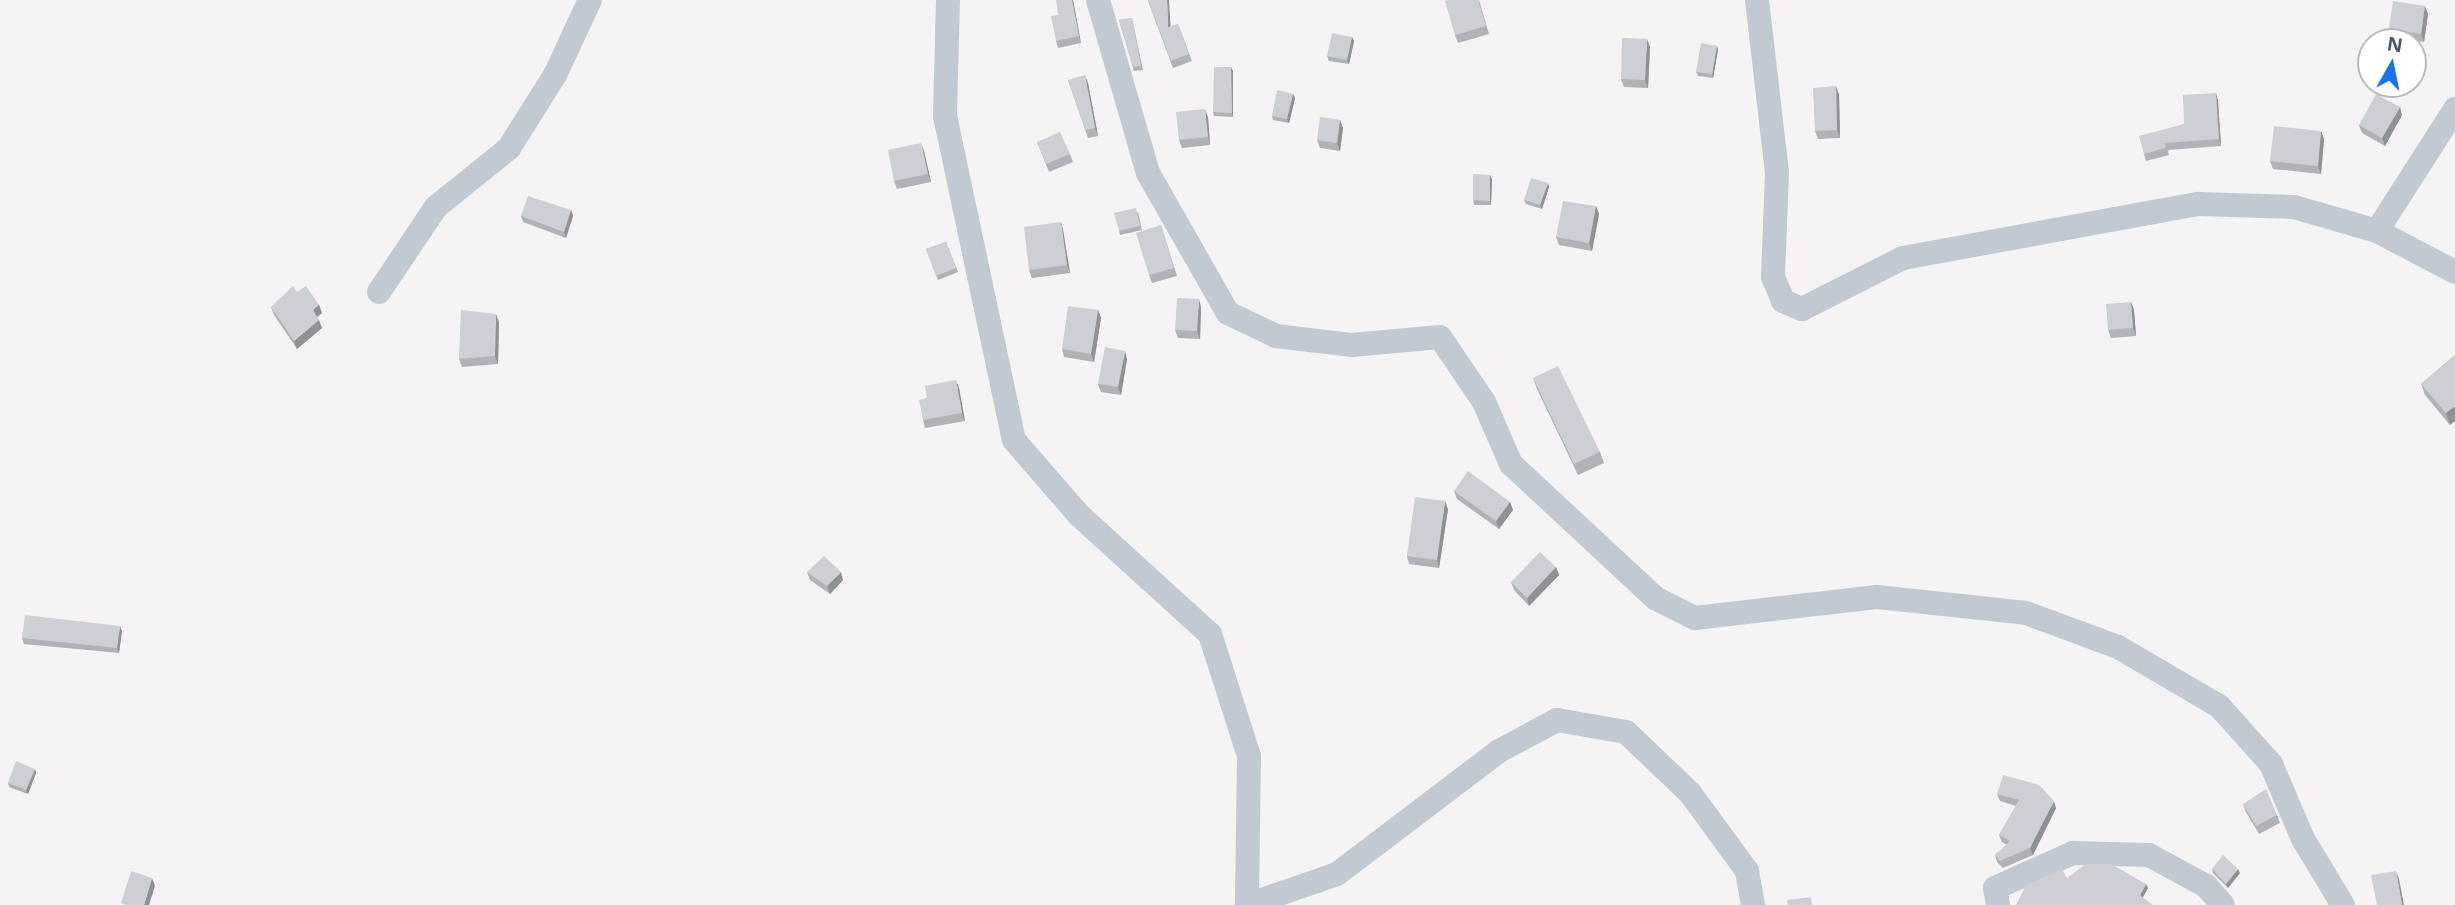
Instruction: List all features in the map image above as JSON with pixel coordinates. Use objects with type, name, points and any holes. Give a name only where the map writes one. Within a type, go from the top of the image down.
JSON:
[{"type":"street","points":[[379,292],[436,207],[509,148],[555,75],[590,0]]},
{"type":"street","points":[[948,0],[944,116],[1014,440],[1079,515],[1210,634],[1249,756],[1247,905],[1337,874],[1499,751],[1557,720],[1626,732],[1690,793],[1747,871],[1753,905]]},
{"type":"street","points":[[1098,0],[1148,173],[1228,313],[1276,336],[1352,345],[1440,337],[1484,402],[1511,464],[1655,598],[1695,618],[1877,597],[2026,613],[2118,647],[2219,706],[2272,764],[2304,839],[2343,905]]},
{"type":"street","points":[[1757,0],[1777,172],[1773,277],[1783,301],[1802,309],[1903,258],[2198,204],[2294,207],[2377,231],[2455,272]]},
{"type":"street","points":[[2377,231],[2455,110]]},
{"type":"street","points":[[1998,905],[1995,888],[2073,853],[2149,855],[2206,886],[2223,905]]},
{"type":"building","points":[[1056,0],[1072,0],[1079,36],[1056,41],[1051,16],[1058,15]]},
{"type":"building","points":[[1148,0],[1167,0],[1168,27],[1178,24],[1189,54],[1171,61]]},
{"type":"building","points":[[1478,0],[1486,26],[1455,35],[1445,1]]},
{"type":"building","points":[[2393,1],[2425,6],[2422,28],[2389,28]]},
{"type":"building","points":[[1132,18],[1141,66],[1133,67],[1119,20]]},
{"type":"building","points":[[1332,33],[1352,37],[1347,60],[1327,56]]},
{"type":"building","points":[[1622,38],[1647,39],[1645,80],[1621,79]]},
{"type":"building","points":[[1701,43],[1717,46],[1712,74],[1696,72]]},
{"type":"building","points":[[1214,67],[1231,67],[1232,113],[1213,112]]},
{"type":"building","points":[[1085,75],[1095,128],[1085,130],[1068,80]]},
{"type":"building","points":[[1836,86],[1837,130],[1815,131],[1813,88]]},
{"type":"building","points":[[1277,90],[1293,94],[1287,119],[1272,116]]},
{"type":"building","points":[[2216,93],[2219,139],[2165,143],[2166,148],[2144,154],[2139,136],[2184,124],[2183,95]]},
{"type":"building","points":[[2374,98],[2383,98],[2400,107],[2382,138],[2359,125]]},
{"type":"building","points":[[1205,109],[1208,137],[1179,140],[1176,112]]},
{"type":"building","points":[[1320,117],[1340,120],[1337,143],[1317,140]]},
{"type":"building","points":[[2274,126],[2321,131],[2318,166],[2270,161]]},
{"type":"building","points":[[1060,132],[1070,154],[1046,164],[1037,142]]},
{"type":"building","points":[[921,143],[928,174],[894,181],[888,150]]},
{"type":"building","points":[[1473,174],[1490,175],[1490,201],[1473,200]]},
{"type":"building","points":[[1531,178],[1548,183],[1540,205],[1524,200]]},
{"type":"building","points":[[528,196],[571,210],[564,232],[521,216]]},
{"type":"building","points":[[1563,201],[1596,206],[1589,243],[1556,237]]},
{"type":"building","points":[[1136,208],[1140,226],[1119,231],[1114,213]]},
{"type":"building","points":[[1061,222],[1067,265],[1029,270],[1024,227]]},
{"type":"building","points":[[1161,225],[1174,268],[1149,275],[1136,233]]},
{"type":"building","points":[[946,242],[956,268],[936,276],[926,249]]},
{"type":"building","points":[[293,286],[297,292],[306,286],[319,305],[313,310],[319,320],[294,341],[271,307]]},
{"type":"building","points":[[1177,298],[1199,299],[1197,331],[1175,330]]},
{"type":"building","points":[[2131,302],[2133,328],[2108,330],[2106,304]]},
{"type":"building","points":[[1068,306],[1098,310],[1091,354],[1062,349]]},
{"type":"building","points":[[461,310],[496,314],[495,356],[459,359]]},
{"type":"building","points":[[1105,347],[1125,351],[1118,387],[1098,384]]},
{"type":"building","points":[[2455,355],[2455,406],[2446,413],[2421,384]]},
{"type":"building","points":[[1558,366],[1600,452],[1574,464],[1533,378]]},
{"type":"building","points":[[956,380],[962,413],[923,420],[919,400],[927,398],[925,386]]},
{"type":"building","points":[[1468,471],[1510,502],[1496,521],[1454,491]]},
{"type":"building","points":[[1415,497],[1445,501],[1437,560],[1407,556]]},
{"type":"building","points":[[1540,552],[1556,567],[1527,598],[1511,582]]},
{"type":"building","points":[[824,556],[841,572],[827,586],[807,572]]},
{"type":"building","points":[[25,615],[120,626],[117,648],[22,638]]},
{"type":"building","points":[[16,761],[35,769],[26,790],[8,783]]},
{"type":"building","points":[[2003,775],[2039,785],[2054,801],[2030,848],[2000,861],[1995,855],[2010,841],[1999,835],[2019,800],[1997,794]]},
{"type":"building","points":[[2266,789],[2277,815],[2256,826],[2243,804]]},
{"type":"building","points":[[2223,855],[2238,869],[2226,884],[2212,869]]},
{"type":"building","points":[[2086,864],[2111,864],[2146,884],[2140,895],[2153,905],[2016,905],[2026,885],[2062,869],[2067,878]]},
{"type":"building","points":[[131,871],[152,878],[144,905],[121,903]]},
{"type":"building","points":[[2396,871],[2402,905],[2377,905],[2371,875]]},
{"type":"building","points":[[1811,897],[1812,905],[1788,905],[1787,900]]}]
